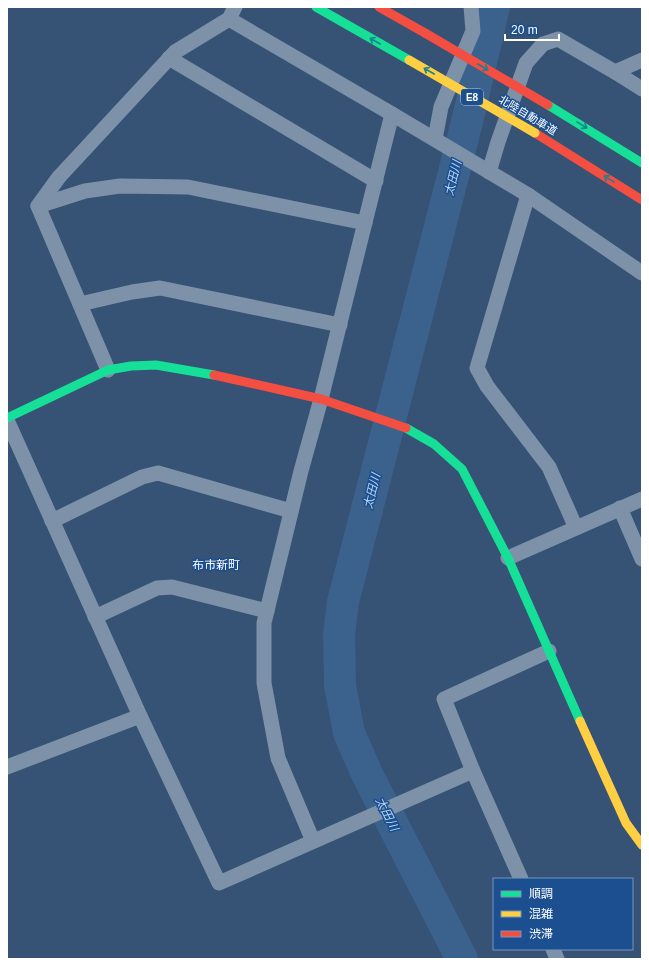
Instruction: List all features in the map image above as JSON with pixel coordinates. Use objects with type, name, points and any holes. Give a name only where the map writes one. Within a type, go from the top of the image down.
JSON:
[{"type":"main road","name":"北陸自動車道","points":[[316,7],[535,133],[642,200]]},
{"type":"main road","name":"北陸自動車道","points":[[379,7],[548,105],[642,163]]},
{"type":"main road","points":[[7,419],[108,370],[132,366],[156,365],[195,371],[321,399],[409,429],[434,444],[462,469],[508,558],[626,823],[642,845]]},
{"type":"street","points":[[434,139],[441,107],[473,31],[471,7]]},
{"type":"street","points":[[38,206],[59,177],[175,52],[232,13],[392,114],[528,195],[642,273]]},
{"type":"street","points":[[489,172],[526,63],[543,44],[558,39],[642,89]]},
{"type":"street","points":[[169,58],[376,181]]},
{"type":"street","points":[[615,72],[642,60]]},
{"type":"street","points":[[313,842],[278,758],[264,683],[264,623],[392,114]]},
{"type":"street","points":[[38,206],[85,191],[120,186],[188,187],[365,224]]},
{"type":"street","points":[[528,195],[477,368],[487,386],[549,466],[576,528]]},
{"type":"street","points":[[38,206],[108,370]]},
{"type":"street","points":[[80,304],[132,292],[160,288],[340,325]]},
{"type":"street","points":[[7,419],[140,716],[219,883],[473,771]]},
{"type":"street","points":[[52,521],[142,477],[158,473],[292,511]]},
{"type":"street","points":[[508,558],[642,499]]},
{"type":"street","points":[[620,508],[642,559]]},
{"type":"street","points":[[95,617],[157,588],[172,587],[267,611]]},
{"type":"street","points":[[521,878],[473,771],[444,699],[549,651]]},
{"type":"street","points":[[8,763],[140,716]]},
{"type":"waterway","name":"太田川","points":[[462,959],[368,776],[349,733],[340,685],[339,634],[343,602],[467,122],[494,7]]},
{"type":"traffic: fast","points":[[316,7],[409,60]]},
{"type":"traffic: fast","points":[[548,105],[642,163]]},
{"type":"traffic: fast","points":[[7,418],[108,370],[131,366],[156,365],[214,375]]},
{"type":"traffic: fast","points":[[406,428],[434,444],[462,469],[508,558],[580,721]]},
{"type":"traffic: slow","points":[[409,60],[535,133]]},
{"type":"traffic: slow","points":[[580,721],[626,823],[642,845]]},
{"type":"traffic: jam","points":[[379,7],[425,33]]},
{"type":"traffic: jam","points":[[425,33],[548,105]]},
{"type":"traffic: jam","points":[[535,133],[642,200]]},
{"type":"traffic: jam","points":[[214,375],[321,399],[406,428]]},
{"type":"district","name":"布市新町","points":[[216,565]]}]
